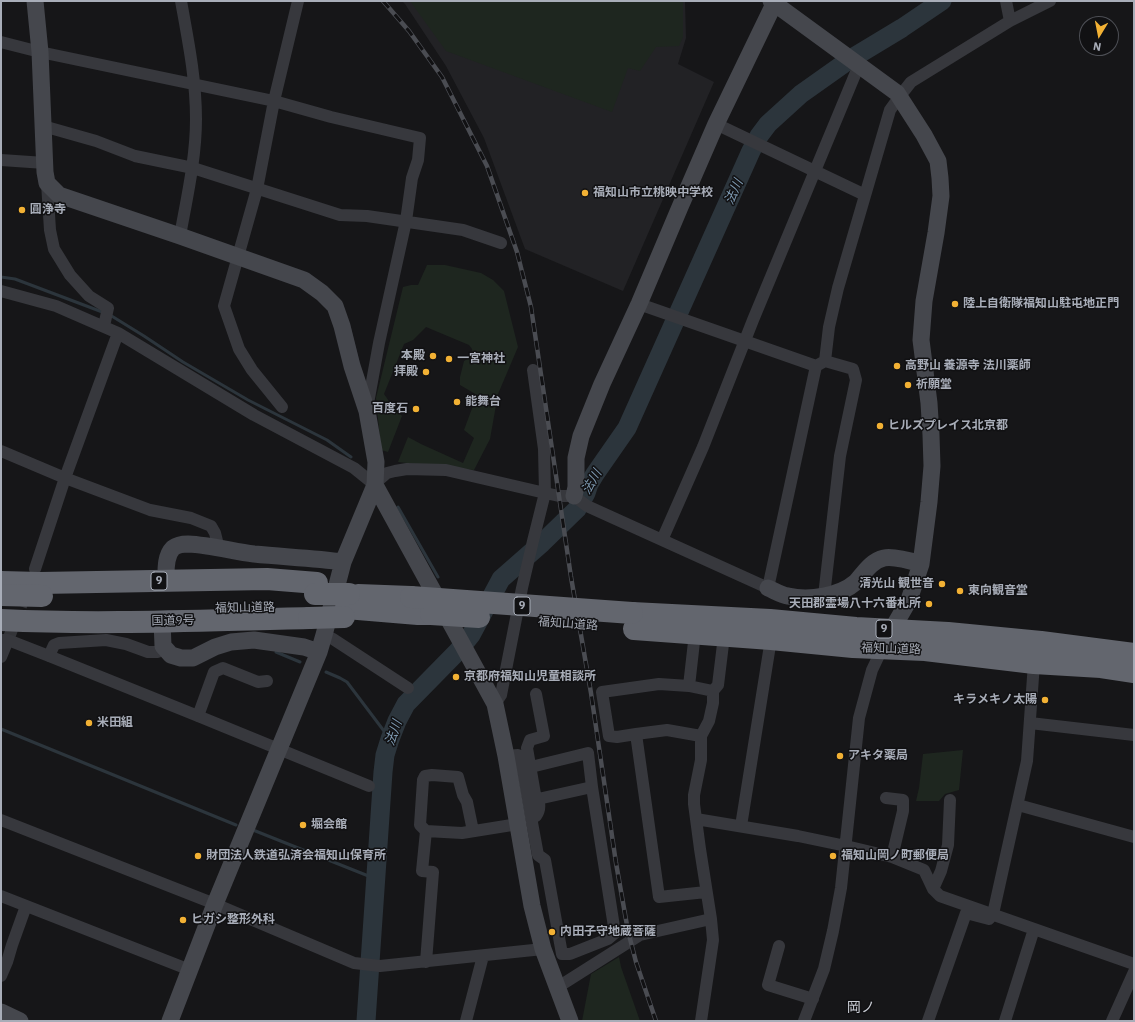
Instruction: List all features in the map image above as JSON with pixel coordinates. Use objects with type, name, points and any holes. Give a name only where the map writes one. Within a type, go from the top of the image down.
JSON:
[{"type":"highway","name":"国道9号","points":[[1,582],[40,583],[267,579],[313,601],[347,601],[413,605]]},
{"type":"highway","name":"福知山道路","points":[[1,596],[42,603]]},
{"type":"highway","name":"国道9号","points":[[3,634],[40,622],[162,621],[313,601],[347,601],[413,605]]},
{"type":"highway","name":"福知山道路","points":[[1,609],[42,603],[313,601]]},
{"type":"highway","name":"福知山道路","points":[[413,605],[633,621],[770,620],[856,628],[948,633],[1041,642],[1134,654]]},
{"type":"highway","name":"福知山道路","points":[[633,621],[694,633],[853,647],[925,650],[1034,663],[1101,667],[1134,672]]},
{"type":"street","points":[[35,1],[40,52],[45,163],[50,230],[54,249],[70,275],[89,296],[108,308],[106,318]]},
{"type":"street","points":[[180,236],[192,168],[196,119],[194,84],[181,1]]},
{"type":"street","points":[[282,407],[252,370],[239,349],[224,306],[257,189],[274,101],[298,1]]},
{"type":"street","points":[[1006,1],[1010,21]]},
{"type":"street","points":[[768,588],[837,295],[890,110],[911,82],[1010,21],[1050,1]]},
{"type":"street","points":[[575,497],[576,458],[581,436],[602,384],[639,304],[716,124],[779,4],[900,96],[938,161],[941,196],[924,301],[921,340],[929,403],[932,466],[921,564],[909,600],[891,630],[872,670],[859,718],[841,888],[824,968],[804,1021]]},
{"type":"street","points":[[1,42],[40,52],[274,101],[331,117],[420,138],[418,160],[412,178],[406,221],[379,343],[367,410]]},
{"type":"street","points":[[662,540],[703,447],[814,171],[859,65]]},
{"type":"street","points":[[716,124],[865,195]]},
{"type":"street","points":[[43,126],[96,141],[136,156],[192,168],[340,215],[367,216],[463,230],[501,243]]},
{"type":"street","points":[[1,160],[45,163]]},
{"type":"street","points":[[47,183],[59,194],[304,280],[322,293],[335,306],[342,326],[352,366],[367,410],[376,462],[375,485]]},
{"type":"street","points":[[1,291],[106,318],[118,333],[254,415],[354,468],[375,485],[495,704],[506,756],[524,820],[538,855],[545,860],[562,954],[570,954],[608,939],[615,933],[588,753],[531,767]]},
{"type":"street","points":[[639,304],[745,342],[820,363],[853,369],[856,380],[840,456],[824,596]]},
{"type":"street","points":[[35,569],[65,478],[118,333]]},
{"type":"street","points":[[495,704],[501,695],[528,560],[545,493],[544,449],[533,370]]},
{"type":"street","points":[[1,451],[65,478],[150,510],[191,518],[211,526],[217,541],[216,547]]},
{"type":"street","points":[[170,1021],[215,904],[319,652],[343,562],[375,485],[387,473],[407,469],[446,470],[559,496],[575,497],[588,506],[788,596],[806,599],[840,592],[855,582],[874,563],[884,558],[900,559],[921,564]]},
{"type":"street","points":[[166,580],[166,565],[168,556],[173,548],[186,544],[216,547],[253,554],[343,562]]},
{"type":"street","points":[[162,621],[163,646],[171,655],[181,658],[193,658],[215,647],[231,642],[254,640],[304,648],[319,652]]},
{"type":"street","points":[[689,686],[694,633]]},
{"type":"street","points":[[1,656],[3,634],[49,656],[369,786]]},
{"type":"street","points":[[324,635],[333,639],[408,688]]},
{"type":"street","points":[[701,1021],[713,940],[694,795],[701,760],[701,736],[709,721],[713,703],[713,691],[718,685],[724,636]]},
{"type":"street","points":[[49,656],[54,645],[59,643],[106,640],[126,644],[148,652],[158,652],[163,646]]},
{"type":"street","points":[[741,826],[771,640]]},
{"type":"street","points":[[928,1021],[966,912],[989,919],[993,914],[1027,761],[1034,663]]},
{"type":"street","points":[[198,716],[214,672],[223,668],[258,682],[267,681]]},
{"type":"street","points":[[701,736],[667,730],[617,737],[609,736],[602,692],[658,684],[689,686],[713,691]]},
{"type":"street","points":[[473,831],[467,802],[463,795],[458,777],[432,775],[425,776],[423,780],[420,825],[426,831],[462,833],[473,831],[524,820],[536,816],[539,812],[538,799],[535,794],[527,748],[530,740],[544,736],[536,694]]},
{"type":"street","points":[[1030,723],[1134,735]]},
{"type":"street","points":[[636,734],[659,897],[706,892]]},
{"type":"street","points":[[538,799],[592,787]]},
{"type":"street","points":[[886,798],[903,800],[903,811],[892,857]]},
{"type":"street","points":[[933,889],[941,871],[948,845],[950,800]]},
{"type":"street","points":[[1018,805],[1134,836]]},
{"type":"street","points":[[696,819],[798,836],[892,857],[924,870],[933,889],[940,896],[1134,964]]},
{"type":"street","points":[[1,820],[215,904],[354,964],[380,966],[543,949]]},
{"type":"street","points":[[524,820],[532,906],[543,949],[570,1021]]},
{"type":"street","points":[[426,831],[422,871],[433,872],[426,962]]},
{"type":"street","points":[[1,896],[190,970]]},
{"type":"street","points":[[1,976],[26,906]]},
{"type":"street","points":[[558,987],[640,935],[711,919]]},
{"type":"street","points":[[1005,1021],[1034,929]]},
{"type":"street","points":[[779,946],[768,985],[813,999]]},
{"type":"street","points":[[466,1021],[483,956]]},
{"type":"street","points":[[1114,1020],[1134,972]]},
{"type":"street","points":[[1,1012],[20,1021]]},
{"type":"shaded area","name":"福知山市立桃映中学校","points":[[402,1],[685,1],[686,38],[678,64],[714,82],[623,291],[525,249],[484,138],[446,66]]},
{"type":"shaded area","points":[[410,1],[683,1],[683,37],[679,46],[656,47],[640,71],[628,68],[612,112],[446,51]]},
{"type":"shaded area","points":[[427,265],[445,265],[481,273],[493,280],[504,291],[518,347],[498,394],[490,439],[474,470],[398,462],[408,437],[463,463],[474,438],[464,430],[477,395],[460,385],[460,377],[464,361],[473,354],[472,349],[469,345],[426,327],[413,340],[404,344],[384,394],[402,416],[388,452],[381,450],[376,398],[403,287],[418,285]]},
{"type":"shaded area","points":[[963,750],[959,790],[945,794],[939,801],[916,801],[923,754]]},
{"type":"shaded area","points":[[619,957],[621,967],[640,1021],[582,1021],[591,974]]},
{"type":"waterway","name":"法川","points":[[366,1021],[385,755],[397,721],[406,704],[458,651],[471,635],[501,579],[542,543],[577,509],[595,474],[627,428],[751,151],[759,136],[768,124],[801,94],[849,60],[902,28],[942,1]]},
{"type":"waterway","points":[[1,277],[15,279],[105,313]]},
{"type":"waterway","points":[[110,315],[183,362],[248,400],[327,440],[351,457]]},
{"type":"waterway","points":[[398,507],[438,577]]},
{"type":"waterway","points":[[276,652],[300,662]]},
{"type":"waterway","points":[[326,672],[347,682],[390,739]]},
{"type":"waterway","points":[[1,729],[236,825]]},
{"type":"waterway","points":[[253,830],[376,879]]},
{"type":"tunnel","points":[[8,640],[26,593]]},
{"type":"railway","points":[[383,1],[409,31],[442,77],[487,166],[517,252],[531,307],[571,577],[591,693],[616,863],[628,931],[636,962],[656,1021]]},
{"type":"place","name":"福知山市立桃映中学校","points":[[585,193]]},
{"type":"place","name":"圓浄寺","points":[[22,210]]},
{"type":"place","name":"陸上自衛隊福知山駐屯地正門","points":[[955,304]]},
{"type":"place","name":"本殿","points":[[433,356]]},
{"type":"place","name":"一宮神社","points":[[449,359]]},
{"type":"place","name":"高野山 養源寺 法川薬師","points":[[897,366]]},
{"type":"place","name":"拝殿","points":[[426,372]]},
{"type":"place","name":"祈願堂","points":[[908,385]]},
{"type":"place","name":"能舞台","points":[[457,402]]},
{"type":"place","name":"百度石","points":[[416,409]]},
{"type":"place","name":"ヒルズプレイス北京都","points":[[880,426]]},
{"type":"place","name":"清光山 観世音","points":[[942,584]]},
{"type":"place","name":"東向観音堂","points":[[960,591]]},
{"type":"place","name":"天田郡霊場八十六番札所","points":[[929,604]]},
{"type":"place","name":"京都府福知山児童相談所","points":[[456,677]]},
{"type":"place","name":"キラメキノ太陽","points":[[1045,700]]},
{"type":"place","name":"米田組","points":[[89,723]]},
{"type":"place","name":"アキタ薬局","points":[[840,756]]},
{"type":"place","name":"堀会館","points":[[303,825]]},
{"type":"place","name":"財団法人鉄道弘済会福知山保育所","points":[[198,856]]},
{"type":"place","name":"福知山岡ノ町郵便局","points":[[833,856]]},
{"type":"place","name":"ヒガシ整形外科","points":[[183,920]]},
{"type":"place","name":"内田子守地蔵菩薩","points":[[552,932]]},
{"type":"district","name":"岡ノ","points":[[861,1008]]}]
